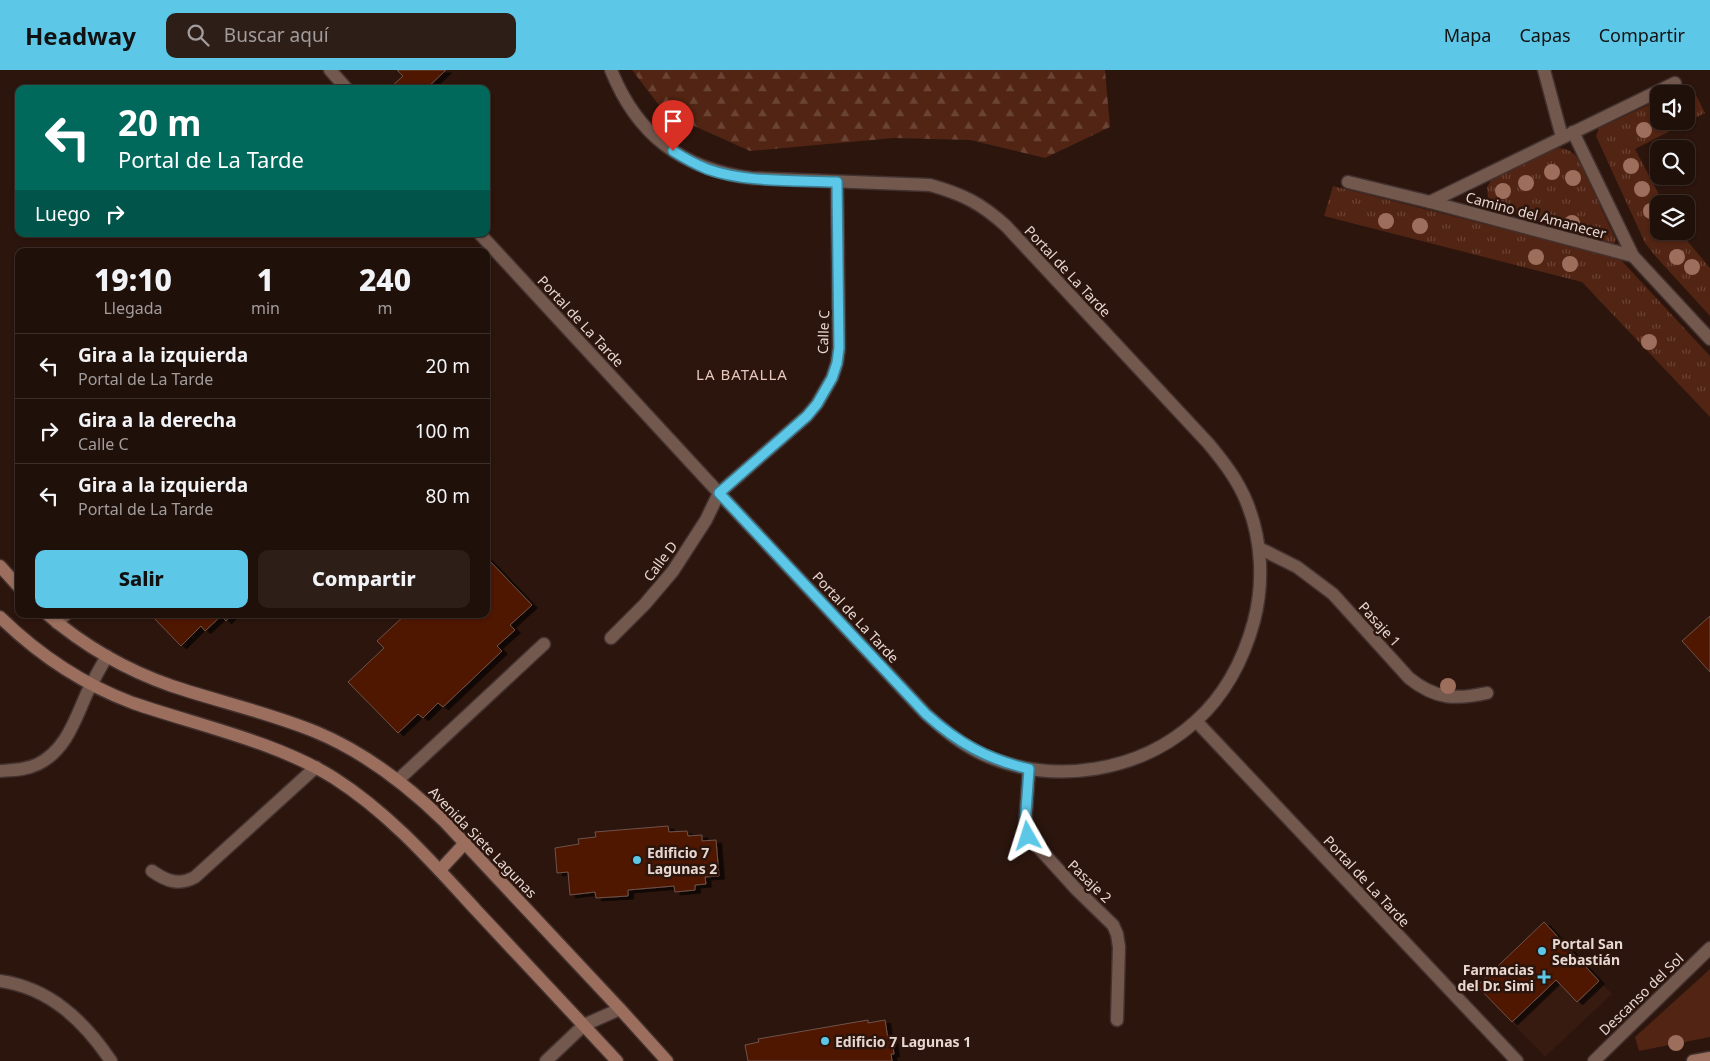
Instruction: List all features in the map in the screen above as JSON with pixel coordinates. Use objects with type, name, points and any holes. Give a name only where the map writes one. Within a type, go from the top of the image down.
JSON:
[{"type":"street","points":[[330,70],[343,85]]},
{"type":"street","name":"Portal de La Tarde","points":[[483,237],[926,714],[963,743],[984,755],[1029,769],[1073,772],[1095,769],[1138,757],[1159,747],[1196,721],[1214,703],[1240,660],[1250,636],[1257,608],[1260,578],[1259,548],[1247,502],[1223,461],[1006,226],[990,211],[972,200],[953,191],[930,185],[751,178],[707,169],[689,161],[655,138],[628,105],[611,70]]},
{"type":"street","points":[[1544,70],[1568,134]]},
{"type":"street","name":"Camino del Amanecer","points":[[1430,202],[1675,83]]},
{"type":"street","name":"Camino del Amanecer","points":[[1568,134],[1633,256],[1710,339]]},
{"type":"street","name":"Calle C","points":[[719,493],[807,416],[826,392],[832,378],[837,363],[839,340],[837,182]]},
{"type":"street","name":"Camino del Amanecer","points":[[1348,182],[1633,256]]},
{"type":"street","name":"Calle D","points":[[611,638],[645,604],[673,571],[698,533],[719,493]]},
{"type":"street","name":"Pasaje 1","points":[[1259,548],[1297,567],[1333,594],[1409,678],[1418,685],[1432,693],[1446,697],[1487,693]]},
{"type":"street","points":[[0,566],[15,583]]},
{"type":"street","points":[[0,617],[42,654],[71,674],[132,702],[263,745],[334,777],[376,808],[440,870],[617,1061]]},
{"type":"street","name":"Avenida Siete Lagunas","points":[[62,618],[81,641],[138,672],[171,685],[287,720],[319,733],[372,762],[398,780],[422,800],[466,844],[667,1061]]},
{"type":"street","points":[[398,780],[544,644]]},
{"type":"street","points":[[0,771],[22,769],[37,764],[59,748],[66,738],[107,656]]},
{"type":"street","name":"Portal de La Tarde","points":[[1196,721],[1517,1061]]},
{"type":"street","points":[[152,871],[175,882],[182,882],[195,877],[316,768]]},
{"type":"street","name":"Pasaje 2","points":[[1029,769],[1025,826],[1028,836],[1076,890],[1113,925],[1117,934],[1119,947],[1117,1020]]},
{"type":"street","points":[[440,870],[466,844]]},
{"type":"street","name":"Descanso del Sol","points":[[1594,1061],[1710,948]]},
{"type":"street","points":[[0,981],[33,989],[63,1008],[82,1024],[111,1061]]},
{"type":"street","points":[[546,1061],[584,1026],[620,1009]]},
{"type":"street","points":[[1693,1061],[1710,1058]]},
{"type":"shaded area","name":"Portal San Sebastián","points":[[1544,922],[1612,994],[1545,1057],[1477,986]]},
{"type":"green space","points":[[632,70],[1105,70],[1110,127],[1045,158],[970,140],[894,138],[750,151],[665,113]]},
{"type":"green space","points":[[1695,93],[1705,113],[1695,118]]},
{"type":"green space","points":[[1650,104],[1650,130],[1672,130],[1635,149],[1650,177],[1650,185],[1654,185],[1659,195],[1650,195],[1650,240],[1687,240],[1710,268],[1710,316],[1645,243],[1596,136],[1599,128]]},
{"type":"green space","points":[[1557,148],[1570,151],[1579,160],[1616,240],[1614,244],[1501,209],[1491,203],[1488,198],[1487,187],[1493,177],[1551,149]]},
{"type":"green space","points":[[1333,186],[1621,260],[1710,356],[1710,417],[1582,282],[1324,216]]},
{"type":"green space","points":[[1710,969],[1710,1037],[1639,1051],[1635,1037]]},
{"type":"building","points":[[397,70],[446,70],[430,85],[393,85],[403,76]]},
{"type":"building","points":[[490,561],[532,605],[510,625],[515,630],[497,646],[502,651],[443,707],[438,703],[423,718],[418,714],[398,733],[348,682],[384,648],[377,641],[402,618],[490,618]]},
{"type":"building","points":[[1710,616],[1710,672],[1682,641]]},
{"type":"building","points":[[154,618],[219,618],[205,631],[201,626],[181,646]]},
{"type":"building","name":"Edificio 7 Lagunas 2","points":[[668,826],[669,832],[687,831],[688,836],[702,835],[702,841],[716,840],[719,876],[705,877],[706,884],[695,885],[695,890],[675,892],[674,886],[628,890],[628,896],[596,898],[595,892],[570,895],[568,872],[557,873],[555,848],[579,844],[578,839],[596,837],[595,832]]},
{"type":"building","name":"Portal San Sebastián","points":[[1544,922],[1599,981],[1577,1002],[1556,980],[1512,1022],[1477,986]]},
{"type":"building","name":"Edificio 7 Lagunas 1","points":[[868,1020],[868,1023],[885,1020],[888,1039],[892,1039],[894,1054],[891,1054],[892,1061],[748,1061],[745,1045],[759,1042],[758,1039]]},
{"type":"place","name":"Edificio 7 Lagunas 2","points":[[637,860]]},
{"type":"place","name":"Portal San Sebastián","points":[[1542,951]]},
{"type":"place","name":"Farmacias del Dr. Simi","points":[[1544,977]]},
{"type":"place","name":"Edificio 7 Lagunas 1","points":[[825,1041]]},
{"type":"district","name":"LA BATALLA","points":[[742,374]]},
{"type":"route","points":[[673,151],[707,169],[729,175],[751,178],[837,182],[839,348],[832,378],[826,392],[807,416],[719,493],[926,714],[944,730],[984,755],[1029,769],[1025,826],[1028,836]]}]
